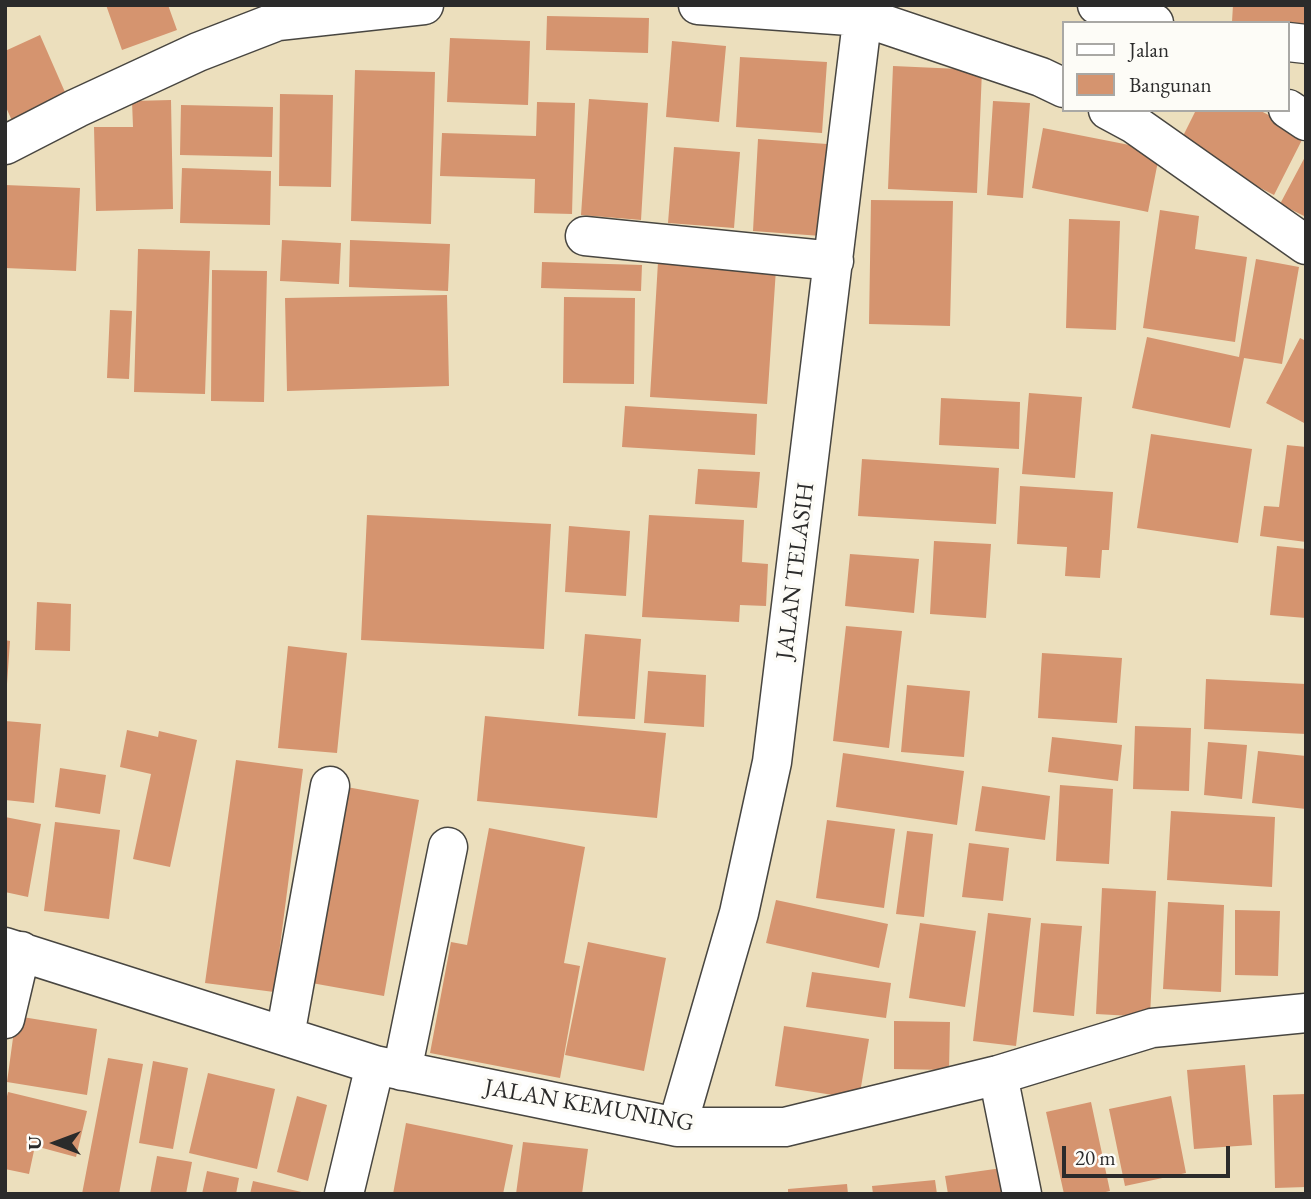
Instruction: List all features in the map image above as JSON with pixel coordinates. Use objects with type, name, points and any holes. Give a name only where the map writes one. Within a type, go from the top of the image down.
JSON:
[{"type":"street","points":[[5,145],[198,52],[278,21],[424,5]]},
{"type":"street","points":[[698,5],[863,11],[1062,87]]},
{"type":"street","points":[[1097,5],[1148,21]]},
{"type":"street","name":"JALAN TELASIH","points":[[677,1127],[739,913],[772,762],[863,11]]},
{"type":"street","points":[[1290,110],[1306,121]]},
{"type":"street","points":[[1112,112],[1135,124],[1306,245]]},
{"type":"street","points":[[585,236],[834,261]]},
{"type":"street","points":[[285,1036],[330,786]]},
{"type":"street","points":[[344,1194],[388,1068],[448,847]]},
{"type":"street","points":[[5,1018],[13,949]]},
{"type":"street","name":"JALAN KEMUNING","points":[[13,949],[388,1068],[677,1127],[785,1127],[998,1075],[1152,1028],[1306,1013]]},
{"type":"street","points":[[998,1075],[1022,1194]]},
{"type":"building","points":[[106,5],[168,5],[177,30],[122,50]]},
{"type":"building","points":[[1233,5],[1306,5],[1306,25],[1290,25],[1290,21],[1232,21]]},
{"type":"building","points":[[547,16],[649,18],[648,53],[546,50]]},
{"type":"building","points":[[40,35],[68,99],[13,123],[5,105],[5,51]]},
{"type":"building","points":[[450,38],[530,41],[528,105],[447,102]]},
{"type":"building","points":[[672,41],[726,46],[719,122],[666,117]]},
{"type":"building","points":[[740,57],[827,62],[822,133],[736,127]]},
{"type":"building","points":[[893,66],[982,70],[977,193],[888,189]]},
{"type":"building","points":[[355,70],[435,72],[431,224],[351,221]]},
{"type":"building","points":[[280,94],[333,95],[331,187],[279,186]]},
{"type":"building","points":[[589,99],[648,103],[641,220],[581,215]]},
{"type":"building","points":[[171,100],[173,209],[96,211],[94,127],[133,127],[132,101]]},
{"type":"building","points":[[993,101],[1030,103],[1023,198],[987,195]]},
{"type":"building","points":[[537,102],[575,103],[572,214],[534,213],[535,179],[440,176],[442,133],[536,136]]},
{"type":"building","points":[[181,105],[273,107],[272,157],[180,155]]},
{"type":"building","points":[[1195,112],[1263,112],[1305,134],[1274,195],[1178,146]]},
{"type":"building","points":[[1043,128],[1160,151],[1148,212],[1032,188]]},
{"type":"building","points":[[758,139],[827,144],[821,236],[753,231]]},
{"type":"building","points":[[674,147],[740,152],[734,228],[668,223]]},
{"type":"building","points":[[1306,155],[1306,217],[1280,204]]},
{"type":"building","points":[[182,168],[271,171],[270,225],[180,223]]},
{"type":"building","points":[[5,185],[80,188],[76,271],[5,268]]},
{"type":"building","points":[[871,200],[953,201],[950,326],[869,324]]},
{"type":"building","points":[[1160,210],[1199,216],[1195,249],[1247,257],[1235,342],[1143,328]]},
{"type":"building","points":[[1069,219],[1120,221],[1116,330],[1066,328]]},
{"type":"building","points":[[282,240],[341,243],[339,284],[280,281]]},
{"type":"building","points":[[350,240],[450,244],[448,291],[349,287]]},
{"type":"building","points":[[138,249],[210,251],[205,394],[134,392]]},
{"type":"building","points":[[1256,259],[1299,267],[1282,364],[1244,358],[1230,428],[1132,408],[1147,337],[1239,357]]},
{"type":"building","points":[[542,262],[642,265],[641,291],[541,288]]},
{"type":"building","points":[[658,262],[776,269],[767,404],[650,397]]},
{"type":"building","points":[[212,270],[267,271],[264,402],[211,401]]},
{"type":"building","points":[[447,295],[449,386],[287,391],[285,298]]},
{"type":"building","points":[[564,297],[635,298],[634,384],[563,383]]},
{"type":"building","points":[[110,310],[132,311],[129,379],[107,378]]},
{"type":"building","points":[[1300,338],[1306,341],[1306,424],[1266,403]]},
{"type":"building","points":[[1029,393],[1082,397],[1075,478],[1022,474]]},
{"type":"building","points":[[941,398],[1020,402],[1019,449],[939,445]]},
{"type":"building","points":[[625,406],[757,414],[755,455],[622,447]]},
{"type":"building","points":[[1151,434],[1252,449],[1238,543],[1137,528]]},
{"type":"building","points":[[1287,445],[1306,447],[1306,542],[1260,536],[1264,506],[1279,507]]},
{"type":"building","points":[[862,459],[999,468],[996,524],[858,516]]},
{"type":"building","points":[[698,469],[760,472],[757,508],[695,504]]},
{"type":"building","points":[[1020,486],[1113,492],[1109,550],[1102,550],[1100,578],[1065,576],[1067,547],[1017,544]]},
{"type":"building","points":[[367,515],[551,524],[544,649],[361,640]]},
{"type":"building","points":[[649,515],[744,520],[742,562],[768,564],[766,606],[740,605],[739,622],[642,617]]},
{"type":"building","points":[[569,526],[630,531],[626,596],[565,592]]},
{"type":"building","points":[[934,541],[991,544],[986,618],[930,614]]},
{"type":"building","points":[[1277,546],[1306,549],[1306,618],[1270,615]]},
{"type":"building","points":[[850,554],[919,559],[914,613],[845,606]]},
{"type":"building","points":[[37,602],[71,604],[70,651],[35,650]]},
{"type":"building","points":[[846,626],[902,631],[889,748],[833,741]]},
{"type":"building","points":[[585,634],[641,639],[635,719],[578,716]]},
{"type":"building","points":[[5,640],[10,641],[7,684],[5,684]]},
{"type":"building","points":[[288,646],[347,653],[337,753],[278,748]]},
{"type":"building","points":[[1042,653],[1122,658],[1117,723],[1038,718]]},
{"type":"building","points":[[648,671],[706,675],[704,727],[644,723]]},
{"type":"building","points":[[1206,679],[1306,684],[1306,734],[1204,729]]},
{"type":"building","points":[[907,685],[970,691],[964,757],[901,752]]},
{"type":"building","points":[[485,716],[666,733],[657,818],[477,801]]},
{"type":"building","points":[[5,721],[41,724],[34,803],[5,800]]},
{"type":"building","points":[[1135,726],[1191,728],[1189,791],[1133,789]]},
{"type":"building","points":[[127,730],[158,737],[159,731],[197,740],[170,867],[133,859],[151,774],[120,767]]},
{"type":"building","points":[[1052,737],[1122,745],[1118,781],[1048,772]]},
{"type":"building","points":[[1208,742],[1247,745],[1242,799],[1204,795]]},
{"type":"building","points":[[1258,751],[1306,756],[1306,809],[1252,803]]},
{"type":"building","points":[[843,753],[964,771],[957,825],[836,807]]},
{"type":"building","points":[[236,760],[303,769],[274,992],[205,983]]},
{"type":"building","points":[[60,768],[106,775],[100,814],[55,807]]},
{"type":"building","points":[[1060,785],[1113,789],[1109,864],[1056,861]]},
{"type":"building","points":[[341,786],[419,800],[384,996],[306,982]]},
{"type":"building","points":[[982,786],[1050,796],[1045,840],[975,831]]},
{"type":"building","points":[[1171,811],[1275,817],[1272,887],[1167,880]]},
{"type":"building","points":[[5,817],[41,824],[28,897],[5,892]]},
{"type":"building","points":[[827,820],[895,829],[884,908],[816,898]]},
{"type":"building","points":[[55,822],[120,830],[109,919],[44,911]]},
{"type":"building","points":[[489,828],[585,847],[564,963],[580,966],[560,1078],[430,1053],[451,942],[467,945]]},
{"type":"building","points":[[907,831],[933,834],[924,917],[896,914]]},
{"type":"building","points":[[969,843],[1009,848],[1003,901],[962,897]]},
{"type":"building","points":[[1102,888],[1156,891],[1150,1017],[1096,1014]]},
{"type":"building","points":[[776,900],[888,924],[879,968],[766,943]]},
{"type":"building","points":[[1168,902],[1224,905],[1221,992],[1163,989]]},
{"type":"building","points":[[1235,910],[1280,911],[1278,976],[1235,975]]},
{"type":"building","points":[[988,913],[1031,918],[1016,1046],[973,1041]]},
{"type":"building","points":[[920,923],[976,931],[965,1007],[909,998]]},
{"type":"building","points":[[1041,923],[1082,926],[1074,1016],[1033,1012]]},
{"type":"building","points":[[588,942],[666,958],[644,1071],[565,1055]]},
{"type":"building","points":[[812,972],[891,983],[886,1018],[806,1007]]},
{"type":"building","points":[[16,1016],[97,1029],[87,1095],[7,1082]]},
{"type":"building","points":[[894,1021],[950,1022],[949,1070],[894,1069]]},
{"type":"building","points":[[784,1026],[869,1039],[859,1099],[775,1086]]},
{"type":"building","points":[[108,1058],[143,1064],[119,1194],[82,1194]]},
{"type":"building","points":[[153,1061],[188,1068],[173,1149],[139,1143]]},
{"type":"building","points":[[1245,1065],[1252,1145],[1194,1149],[1187,1070]]},
{"type":"building","points":[[208,1073],[275,1089],[257,1169],[189,1153]]},
{"type":"building","points":[[8,1092],[87,1111],[76,1157],[35,1146],[29,1174],[5,1169],[5,1105]]},
{"type":"building","points":[[1306,1094],[1306,1187],[1275,1188],[1273,1095]]},
{"type":"building","points":[[297,1096],[327,1105],[308,1181],[277,1172]]},
{"type":"building","points":[[1171,1096],[1186,1173],[1125,1186],[1109,1109]]},
{"type":"building","points":[[1091,1102],[1110,1191],[1097,1194],[1064,1194],[1046,1112]]},
{"type":"building","points":[[406,1123],[513,1145],[503,1194],[393,1194]]},
{"type":"building","points":[[523,1142],[588,1149],[582,1194],[516,1194]]},
{"type":"building","points":[[157,1156],[192,1162],[186,1194],[150,1194]]},
{"type":"building","points":[[1002,1168],[1005,1194],[948,1194],[945,1176]]},
{"type":"building","points":[[207,1171],[239,1178],[236,1194],[202,1194]]},
{"type":"building","points":[[935,1180],[937,1194],[873,1194],[872,1186]]},
{"type":"building","points":[[253,1181],[306,1193],[306,1194],[250,1194]]},
{"type":"building","points":[[847,1184],[848,1194],[788,1194],[788,1189]]}]
